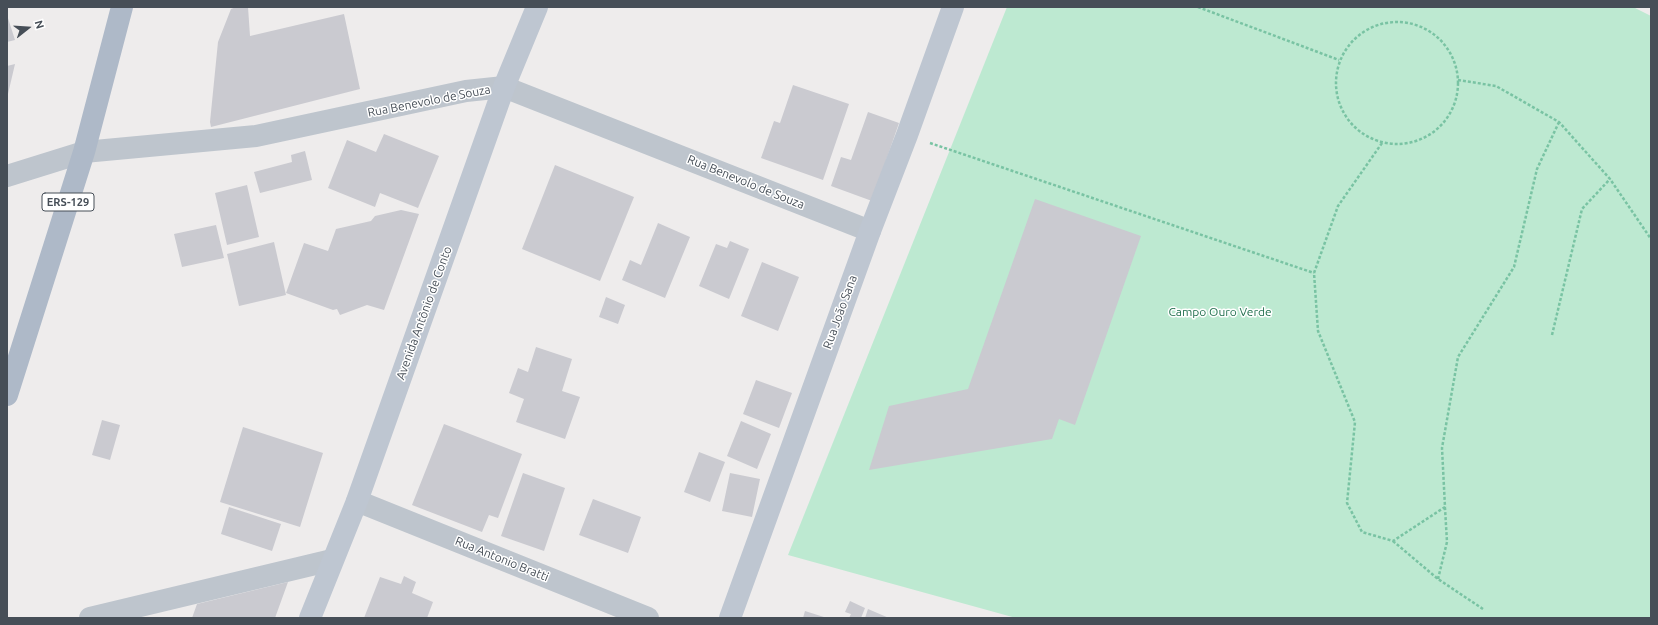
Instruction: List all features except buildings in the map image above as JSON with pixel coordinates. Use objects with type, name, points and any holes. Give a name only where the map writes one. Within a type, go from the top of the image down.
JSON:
[{"type":"main road","name":"ERS-129","points":[[7,395],[84,152],[122,7]]},
{"type":"street","name":"Avenida Antônio de Conto","points":[[310,618],[356,501],[504,87],[537,7]]},
{"type":"street","name":"Rua João Sana","points":[[730,618],[953,7]]},
{"type":"street","name":"Rua Benevolo de Souza","points":[[7,176],[84,152],[256,136],[466,91],[504,87],[870,231]]},
{"type":"street","name":"Rua Antonio Bratti","points":[[356,501],[648,618]]},
{"type":"street","points":[[90,618],[332,560]]},
{"type":"path","points":[[1198,7],[1339,60]]},
{"type":"path","points":[[1386,22],[1406,22],[1426,29],[1442,42],[1453,59],[1458,80],[1455,99],[1448,116],[1436,130],[1419,140],[1401,144],[1382,142],[1363,134],[1348,120],[1338,101],[1335,81],[1339,60],[1350,42],[1366,29],[1386,22]]},
{"type":"path","points":[[1458,80],[1496,86],[1559,122],[1610,179],[1651,239]]},
{"type":"path","points":[[1438,580],[1447,542],[1442,448],[1458,357],[1514,267],[1537,169],[1559,122]]},
{"type":"path","points":[[907,135],[1314,273]]},
{"type":"path","points":[[1382,142],[1338,206],[1314,273],[1318,331],[1355,422],[1346,503],[1362,532],[1393,541],[1438,580],[1483,609]]},
{"type":"path","points":[[1552,335],[1582,209],[1610,179]]},
{"type":"path","points":[[1393,541],[1445,507]]},
{"type":"green space","name":"Campo Ouro Verde","points":[[1007,7],[1633,7],[1651,16],[1651,618],[1016,618],[788,555]]}]
